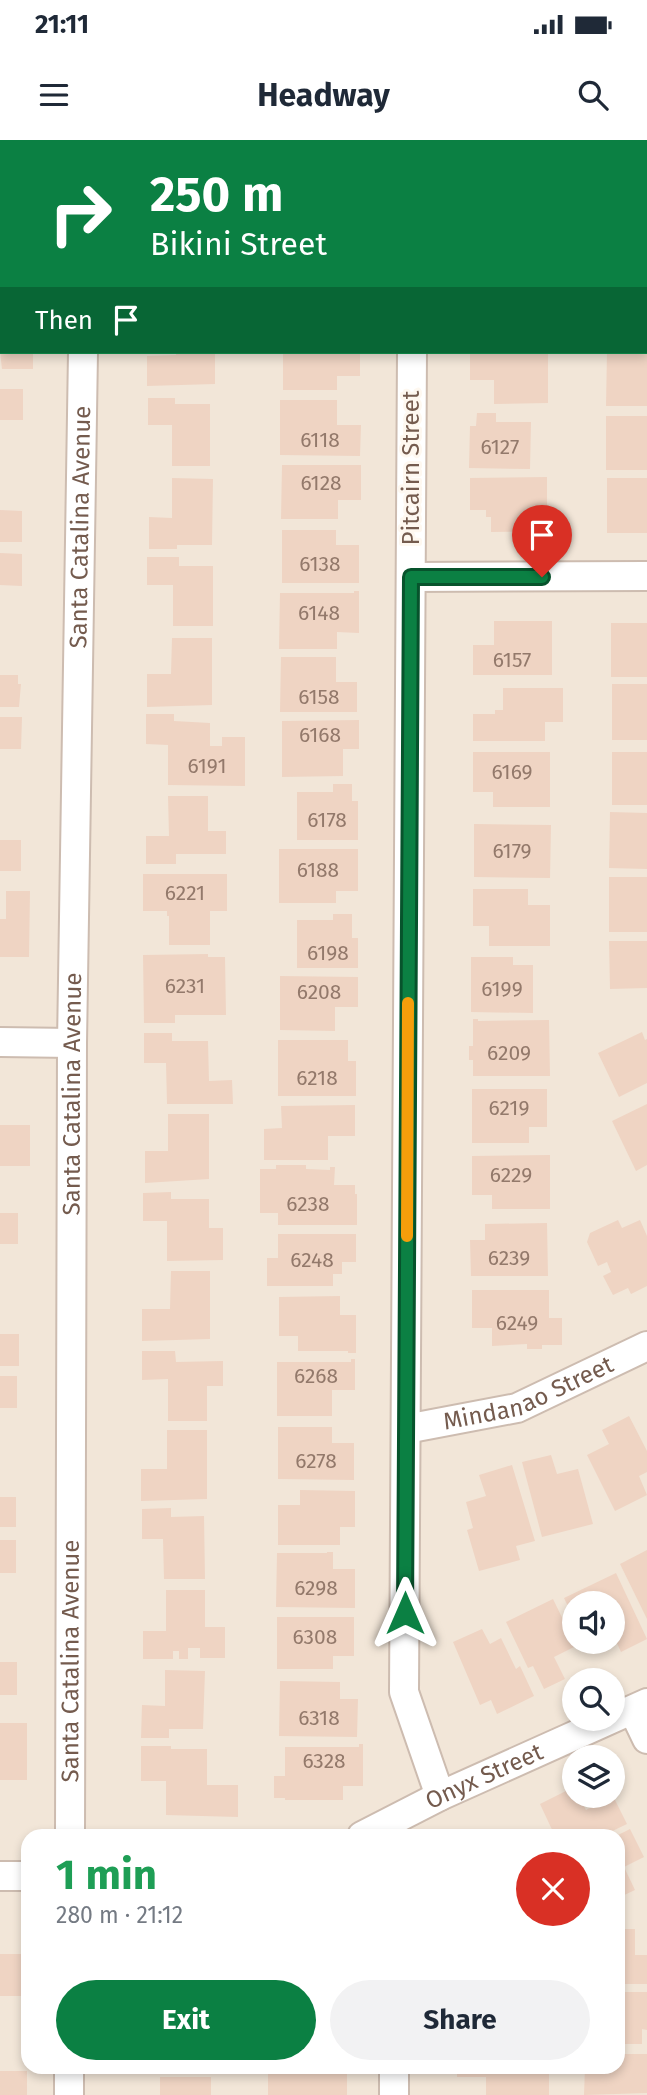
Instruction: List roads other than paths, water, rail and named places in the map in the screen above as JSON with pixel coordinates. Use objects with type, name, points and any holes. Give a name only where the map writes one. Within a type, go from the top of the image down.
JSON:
[{"type":"street","name":"Santa Catalina Avenue","points":[[70,1829],[72,1043],[83,354]]},
{"type":"street","name":"Pitcairn Street","points":[[412,354],[404,1692],[440,1796]]},
{"type":"street","points":[[411,577],[647,576]]},
{"type":"street","points":[[0,1042],[72,1043]]},
{"type":"street","name":"Mindanao Street","points":[[406,1429],[517,1408],[647,1346]]},
{"type":"street","points":[[640,1706],[647,1739]]},
{"type":"street","name":"Onyx Street","points":[[376,1829],[440,1796],[640,1706]]},
{"type":"street","points":[[0,1876],[21,1876]]},
{"type":"street","points":[[69,2074],[69,2095]]},
{"type":"street","points":[[394,2074],[394,2095]]}]
